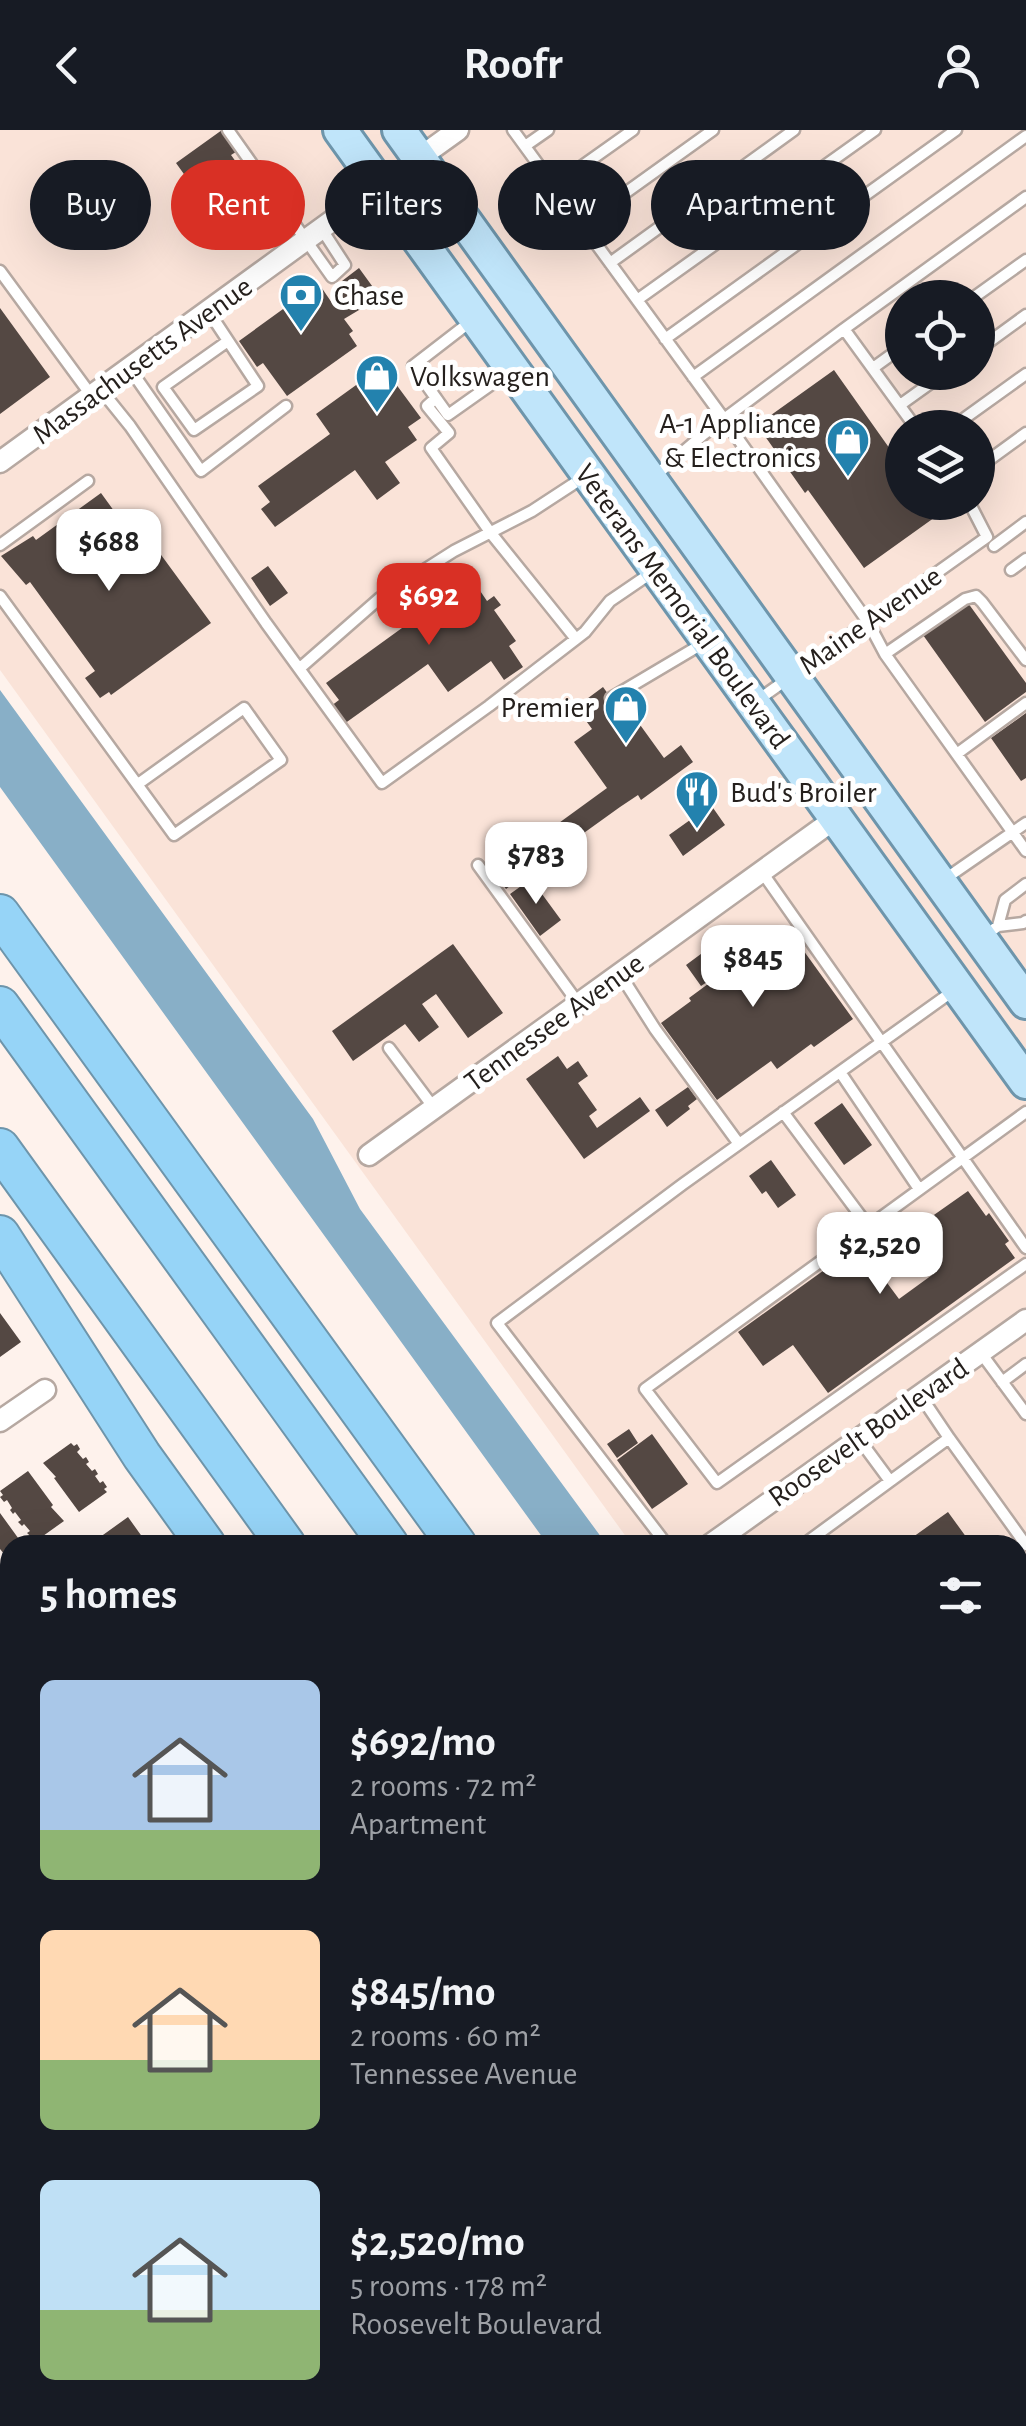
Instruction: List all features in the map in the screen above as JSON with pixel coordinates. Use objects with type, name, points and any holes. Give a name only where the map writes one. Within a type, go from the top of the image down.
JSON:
[{"type":"highway","points":[[0,914],[451,1535]]},
{"type":"highway","points":[[0,1006],[382,1535]]},
{"type":"highway","points":[[0,1148],[279,1535]]},
{"type":"highway","points":[[0,1235],[142,1456],[199,1535]]},
{"type":"highway","points":[[212,1302],[370,1535]]},
{"type":"main road","name":"Veterans Memorial Boulevard","points":[[340,130],[361,160]]},
{"type":"main road","points":[[360,130],[381,159],[391,166],[402,167],[419,158]]},
{"type":"main road","name":"Veterans Memorial Boulevard","points":[[400,130],[940,883],[989,932],[1026,1002]]},
{"type":"main road","name":"Veterans Memorial Boulevard","points":[[426,250],[1026,1082]]},
{"type":"main road","points":[[475,318],[494,308],[522,325],[621,460],[650,480]]},
{"type":"main road","points":[[816,790],[832,793],[846,804],[948,944],[956,950],[966,950],[989,932]]},
{"type":"street","points":[[419,158],[458,130]]},
{"type":"street","name":"Massachusetts Avenue","points":[[0,462],[325,225]]},
{"type":"street","name":"Tennessee Avenue","points":[[369,1155],[836,818]]},
{"type":"street","name":"Roosevelt Boulevard","points":[[726,1535],[1026,1320]]},
{"type":"street","points":[[0,1421],[45,1390]]},
{"type":"lane","points":[[228,130],[313,234]]},
{"type":"lane","points":[[513,130],[535,160]]},
{"type":"lane","points":[[525,146],[548,130]]},
{"type":"lane","points":[[591,160],[633,130]]},
{"type":"lane","points":[[631,189],[713,130]]},
{"type":"lane","points":[[610,263],[794,130]]},
{"type":"lane","points":[[637,300],[875,130]]},
{"type":"lane","points":[[666,339],[956,130]]},
{"type":"lane","points":[[693,376],[1026,133]]},
{"type":"lane","points":[[650,480],[724,419],[1026,197]]},
{"type":"lane","points":[[601,250],[868,622],[885,654],[1026,851]]},
{"type":"lane","points":[[995,282],[1026,260]]},
{"type":"lane","points":[[0,271],[96,393],[130,426],[382,782],[576,640],[610,601],[656,570]]},
{"type":"lane","points":[[210,312],[258,386],[194,430],[163,387],[228,341]]},
{"type":"lane","points":[[995,338],[1026,316]]},
{"type":"lane","points":[[475,318],[413,366],[436,398],[448,414],[512,369]]},
{"type":"lane","points":[[844,329],[903,410]]},
{"type":"lane","points":[[873,368],[885,360]]},
{"type":"lane","points":[[130,369],[201,471],[286,406]]},
{"type":"lane","points":[[976,410],[1026,374]]},
{"type":"lane","points":[[900,405],[921,390]]},
{"type":"lane","points":[[436,398],[427,406],[450,433],[432,448],[490,532],[576,640]]},
{"type":"lane","points":[[995,456],[1026,433]]},
{"type":"lane","points":[[300,668],[380,598],[454,551],[532,511],[588,474]]},
{"type":"lane","points":[[0,545],[88,482]]},
{"type":"lane","points":[[979,520],[990,541]]},
{"type":"lane","name":"Maine Avenue","points":[[753,703],[990,541],[1026,522]]},
{"type":"lane","points":[[1011,570],[1026,559]]},
{"type":"lane","points":[[0,596],[174,835],[281,760],[244,708],[138,784]]},
{"type":"lane","points":[[885,654],[965,599],[976,596],[1026,660]]},
{"type":"lane","points":[[611,698],[708,641]]},
{"type":"lane","points":[[958,753],[1026,703]]},
{"type":"lane","points":[[940,883],[1026,823]]},
{"type":"lane","points":[[478,865],[578,1004]]},
{"type":"lane","points":[[762,872],[1026,1248]]},
{"type":"lane","points":[[989,932],[1005,900],[1026,884]]},
{"type":"lane","points":[[989,932],[1026,921]]},
{"type":"lane","points":[[620,974],[738,1144]]},
{"type":"lane","points":[[659,1535],[496,1323],[958,987]]},
{"type":"lane","points":[[389,1048],[434,1108]]},
{"type":"lane","points":[[840,1072],[919,1189]]},
{"type":"lane","points":[[783,1112],[868,1226]]},
{"type":"lane","points":[[1026,1112],[646,1389],[717,1484],[1026,1264]]},
{"type":"lane","points":[[981,1352],[1026,1414]]},
{"type":"lane","points":[[1002,1382],[1026,1364]]},
{"type":"lane","points":[[920,1396],[1020,1535]]},
{"type":"lane","points":[[817,1535],[950,1438]]},
{"type":"lane","points":[[859,1439],[890,1481]]},
{"type":"shaded area","points":[[0,130],[1026,130],[1026,1535],[625,1535],[0,670]]},
{"type":"water","points":[[0,690],[313,1119],[360,1209],[600,1535],[541,1535],[0,787]]},
{"type":"building","points":[[222,130],[239,150],[231,155],[235,160],[180,160]]},
{"type":"building","name":"Chase","points":[[359,268],[375,290],[360,301],[364,307],[344,319],[357,346],[287,396],[263,363],[257,367],[239,341],[290,304],[281,291],[309,290],[315,278],[332,303],[348,288],[342,281]]},
{"type":"building","points":[[0,308],[50,377],[0,414]]},
{"type":"building","name":"A-1 Appliance & Electronics","points":[[834,370],[885,442],[885,520],[931,520],[864,568],[757,425]]},
{"type":"building","points":[[387,372],[421,418],[408,427],[417,440],[385,462],[400,483],[377,500],[355,470],[275,527],[261,509],[270,502],[258,486],[330,434],[316,414],[370,375],[375,381]]},
{"type":"building","points":[[101,493],[146,555],[156,548],[211,623],[111,695],[109,692],[100,698],[85,678],[95,671],[30,582],[26,585],[1,556],[33,536],[36,540]]},
{"type":"building","points":[[268,566],[288,593],[270,606],[251,578]]},
{"type":"building","points":[[472,579],[487,601],[494,596],[501,605],[494,610],[516,641],[509,646],[523,667],[504,680],[491,661],[448,692],[428,664],[344,724],[331,706],[339,700],[326,683],[402,628],[386,606],[415,586],[431,608]]},
{"type":"building","points":[[968,603],[1026,683],[1026,692],[985,722],[923,635]]},
{"type":"building","points":[[603,687],[619,709],[625,704],[664,758],[681,745],[693,762],[641,800],[638,795],[620,807],[506,889],[493,871],[607,788],[574,742],[592,729],[576,707]]},
{"type":"building","points":[[1026,713],[1026,778],[1021,781],[991,738]]},
{"type":"building","name":"Bud's Broiler","points":[[711,805],[725,825],[683,856],[669,835]]},
{"type":"building","points":[[531,879],[561,920],[540,936],[510,894]]},
{"type":"building","points":[[785,925],[853,1019],[777,1069],[771,1061],[717,1100],[661,1023],[708,984],[701,986],[686,965],[732,931],[747,952]]},
{"type":"building","points":[[453,944],[503,1013],[468,1038],[436,994],[422,1004],[439,1027],[419,1042],[405,1024],[353,1061],[332,1031]]},
{"type":"building","points":[[558,1056],[567,1069],[578,1061],[588,1076],[578,1083],[597,1110],[589,1116],[597,1128],[640,1097],[650,1111],[584,1159],[526,1079]]},
{"type":"building","points":[[688,1087],[697,1099],[667,1127],[655,1110]]},
{"type":"building","points":[[842,1103],[872,1145],[844,1165],[814,1123]]},
{"type":"building","points":[[771,1160],[796,1195],[778,1208],[749,1176]]},
{"type":"building","points":[[968,1191],[1009,1241],[1005,1244],[1015,1258],[828,1393],[793,1345],[763,1366],[738,1332],[859,1245],[899,1299],[932,1275],[904,1236]]},
{"type":"building","points":[[0,1313],[21,1342],[0,1357]]},
{"type":"building","points":[[629,1429],[638,1443],[617,1458],[607,1444]]},
{"type":"building","points":[[652,1434],[688,1484],[652,1509],[617,1460]]},
{"type":"building","points":[[71,1443],[77,1444],[77,1452],[83,1459],[86,1457],[86,1464],[92,1471],[95,1469],[95,1476],[107,1487],[107,1492],[79,1512],[43,1463]]},
{"type":"building","points":[[28,1471],[64,1521],[44,1535],[29,1535],[7,1500],[4,1502],[0,1497],[0,1491]]},
{"type":"building","points":[[948,1512],[965,1535],[916,1535]]},
{"type":"building","points":[[0,1513],[16,1535],[0,1535]]},
{"type":"building","points":[[128,1517],[141,1535],[103,1535]]},
{"type":"place","name":"Chase","points":[[301,333]]},
{"type":"place","name":"Volkswagen","points":[[377,414]]},
{"type":"place","name":"A-1 Appliance & Electronics","points":[[848,478]]},
{"type":"place","name":"Premier","points":[[626,745]]},
{"type":"place","name":"Bud's Broiler","points":[[697,830]]}]
